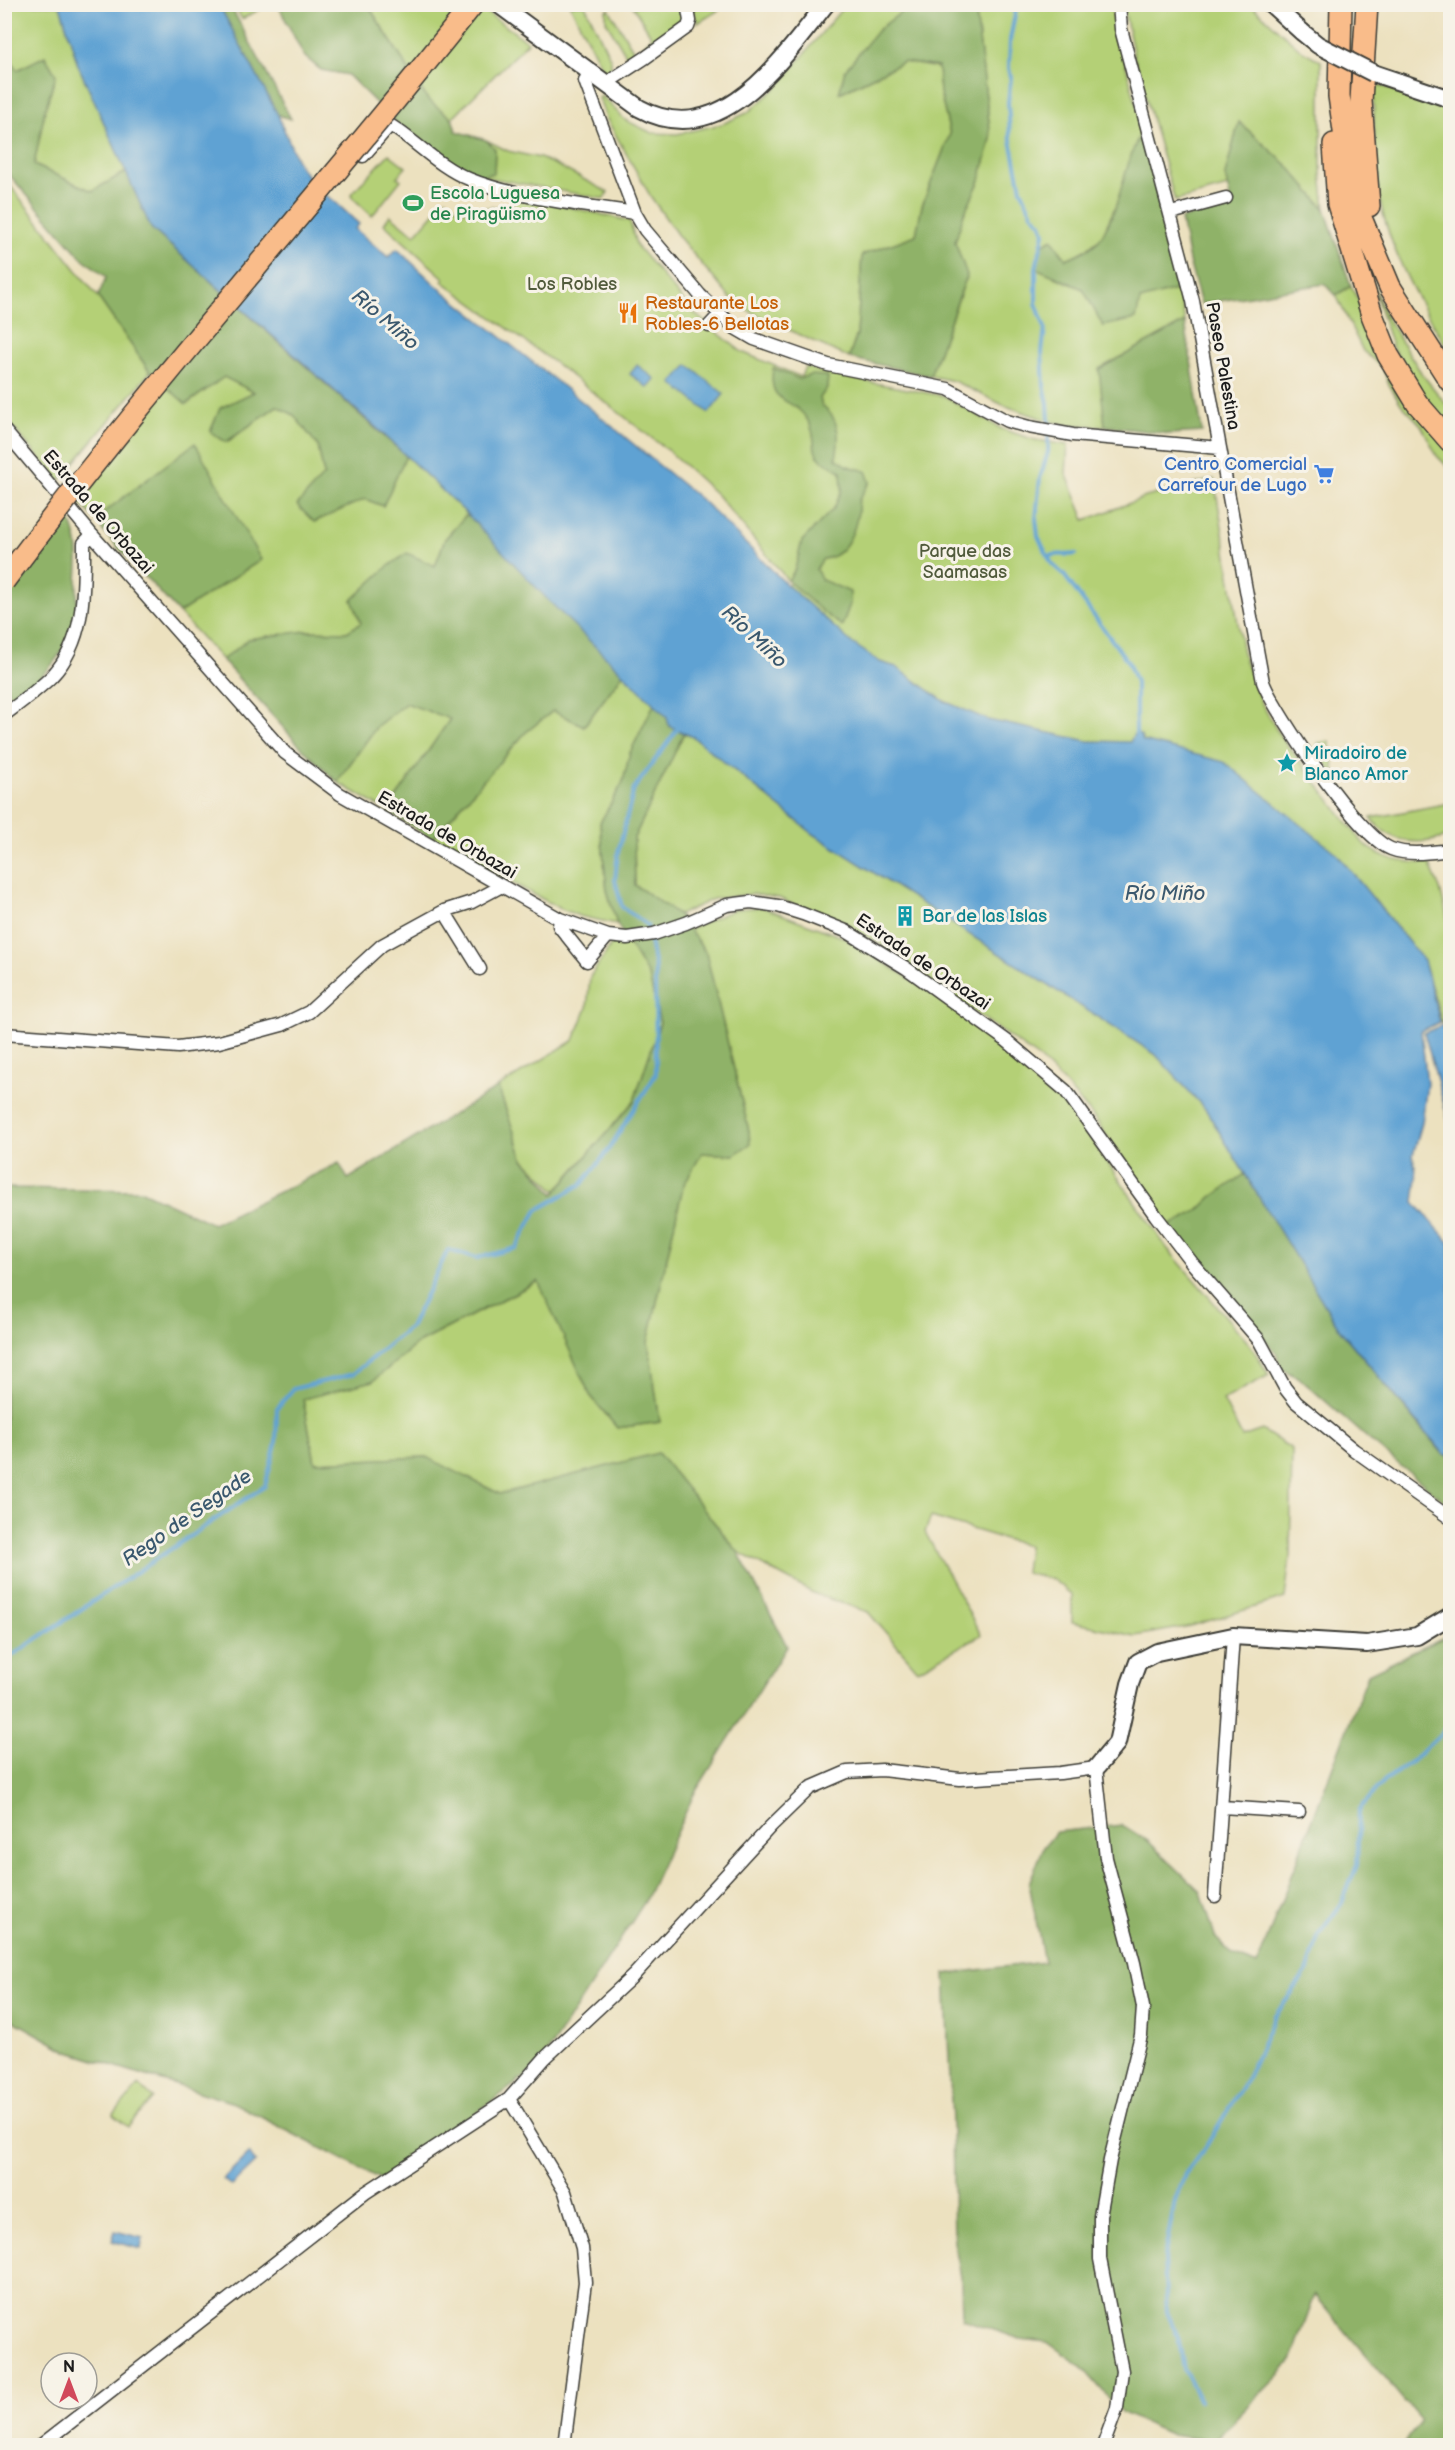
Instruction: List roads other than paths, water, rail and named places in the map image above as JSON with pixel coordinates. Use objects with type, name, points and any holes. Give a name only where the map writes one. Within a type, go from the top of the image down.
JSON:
[{"type":"highway","points":[[4,581],[97,459],[380,121],[473,4]]},
{"type":"highway","points":[[1341,4],[1338,96],[1333,127],[1338,204],[1372,315],[1388,355],[1417,403],[1450,441]]},
{"type":"highway","points":[[1367,4],[1361,101],[1367,190],[1376,248]]},
{"type":"highway","points":[[1338,96],[1350,173],[1361,218],[1376,248],[1390,287],[1450,381]]},
{"type":"street","points":[[498,4],[588,73],[639,108],[657,117],[680,120],[717,114],[736,102],[754,87],[787,52],[825,4]]},
{"type":"street","points":[[605,84],[688,27],[690,21],[687,4]]},
{"type":"street","name":"Paseo Palestina","points":[[1119,4],[1121,29],[1193,301],[1258,665],[1263,682],[1274,706],[1339,796],[1358,821],[1379,842],[1390,849],[1402,852],[1450,850]]},
{"type":"street","points":[[1271,4],[1318,45],[1373,73],[1450,99]]},
{"type":"street","points":[[588,73],[585,81],[635,213],[645,230],[681,274],[735,328],[754,339],[806,358],[888,379],[948,389],[1007,421],[1029,427],[1073,435],[1220,448]]},
{"type":"street","points":[[363,156],[390,125],[429,156],[468,179],[511,191],[635,213]]},
{"type":"street","points":[[1171,213],[1226,198]]},
{"type":"street","points":[[709,326],[720,314]]},
{"type":"street","name":"Estrada de Orbazai","points":[[4,430],[92,535],[285,753],[340,795],[560,919],[608,936],[627,938],[654,934],[727,905],[751,902],[778,906],[803,914],[846,931],[906,968],[1007,1041],[1066,1091],[1168,1232],[1259,1340],[1285,1388],[1296,1402],[1353,1450],[1450,1518]]},
{"type":"street","points":[[4,715],[53,675],[72,646],[81,615],[84,543],[92,535]]},
{"type":"street","points":[[4,1034],[178,1047],[219,1042],[282,1025],[309,1012],[382,945],[444,911],[472,902],[500,886]]},
{"type":"street","points":[[444,911],[480,969]]},
{"type":"street","points":[[560,919],[559,926],[587,961],[608,936]]},
{"type":"street","points":[[40,2445],[365,2193],[509,2099],[545,2058],[633,1976],[771,1826],[810,1788],[847,1772],[882,1770],[960,1779],[1060,1773],[1096,1768],[1117,1743],[1130,1684],[1138,1662],[1157,1652],[1233,1636],[1367,1644],[1417,1636],[1450,1616]]},
{"type":"street","points":[[1215,1896],[1233,1636]]},
{"type":"street","points":[[1096,1768],[1106,1858],[1134,1963],[1143,2007],[1141,2035],[1110,2160],[1101,2216],[1100,2259],[1122,2372],[1117,2408],[1103,2445]]},
{"type":"street","points":[[1222,1807],[1299,1812]]},
{"type":"street","points":[[509,2099],[565,2192],[582,2248],[585,2282],[564,2445]]},
{"type":"water","name":"Río Miño","points":[[60,5],[219,5],[278,115],[299,165],[319,191],[333,200],[359,224],[355,229],[388,257],[397,249],[438,287],[705,503],[787,585],[852,643],[880,662],[896,667],[944,701],[988,720],[1088,741],[1130,742],[1134,734],[1140,735],[1143,741],[1224,762],[1337,854],[1424,961],[1440,1022],[1421,1031],[1427,1083],[1422,1123],[1413,1155],[1417,1178],[1414,1202],[1450,1243],[1450,1456],[1444,1454],[1340,1330],[1206,1110],[1155,1054],[812,833],[693,737],[669,726],[667,717],[549,601],[467,514],[380,431],[151,228],[78,65]]},
{"type":"water","points":[[637,365],[655,379],[648,388],[630,374]]},
{"type":"water","points":[[688,365],[724,394],[709,413],[672,383]]},
{"type":"water","points":[[1442,1025],[1450,1045],[1450,1126],[1424,1033]]},
{"type":"water","points":[[248,2154],[256,2162],[231,2186],[223,2179]]},
{"type":"water","points":[[115,2231],[143,2238],[141,2249],[112,2241]]},
{"type":"waterway","points":[[1017,4],[1010,40],[1011,78],[1008,102],[1010,135],[1021,189],[1032,214],[1041,223],[1044,233],[1036,268],[1036,303],[1045,328],[1042,352],[1049,421],[1048,452],[1040,478],[1036,519],[1038,536],[1052,564],[1064,575],[1128,662],[1136,682],[1136,738]]},
{"type":"waterway","points":[[1049,556],[1076,554]]},
{"type":"waterway","name":"Rego de Segade","points":[[4,1661],[265,1486],[276,1444],[277,1408],[293,1389],[353,1374],[411,1326],[448,1250],[477,1258],[516,1248],[537,1210],[582,1184],[607,1152],[656,1074],[655,968],[647,925],[622,907],[615,880],[618,852],[634,789],[679,727]]},
{"type":"waterway","points":[[1200,2401],[1184,2369],[1178,2337],[1167,2312],[1164,2258],[1175,2201],[1185,2174],[1205,2148],[1248,2076],[1275,2016],[1308,1970],[1319,1934],[1342,1903],[1357,1865],[1359,1810],[1384,1781],[1412,1761],[1450,1725]]},
{"type":"place","name":"Escola Luguesa de Piragüismo","points":[[413,203]]},
{"type":"place","name":"Restaurante Los Robles-6 Bellotas","points":[[628,313]]},
{"type":"place","name":"Centro Comercial Carrefour de Lugo","points":[[1324,474]]},
{"type":"place","name":"Miradoiro de Blanco Amor","points":[[1287,763]]},
{"type":"place","name":"Bar de las Islas","points":[[905,916]]},
{"type":"park label","name":"Los Robles","points":[[572,284]]},
{"type":"park label","name":"Parque das Saamasas","points":[[965,561]]}]
